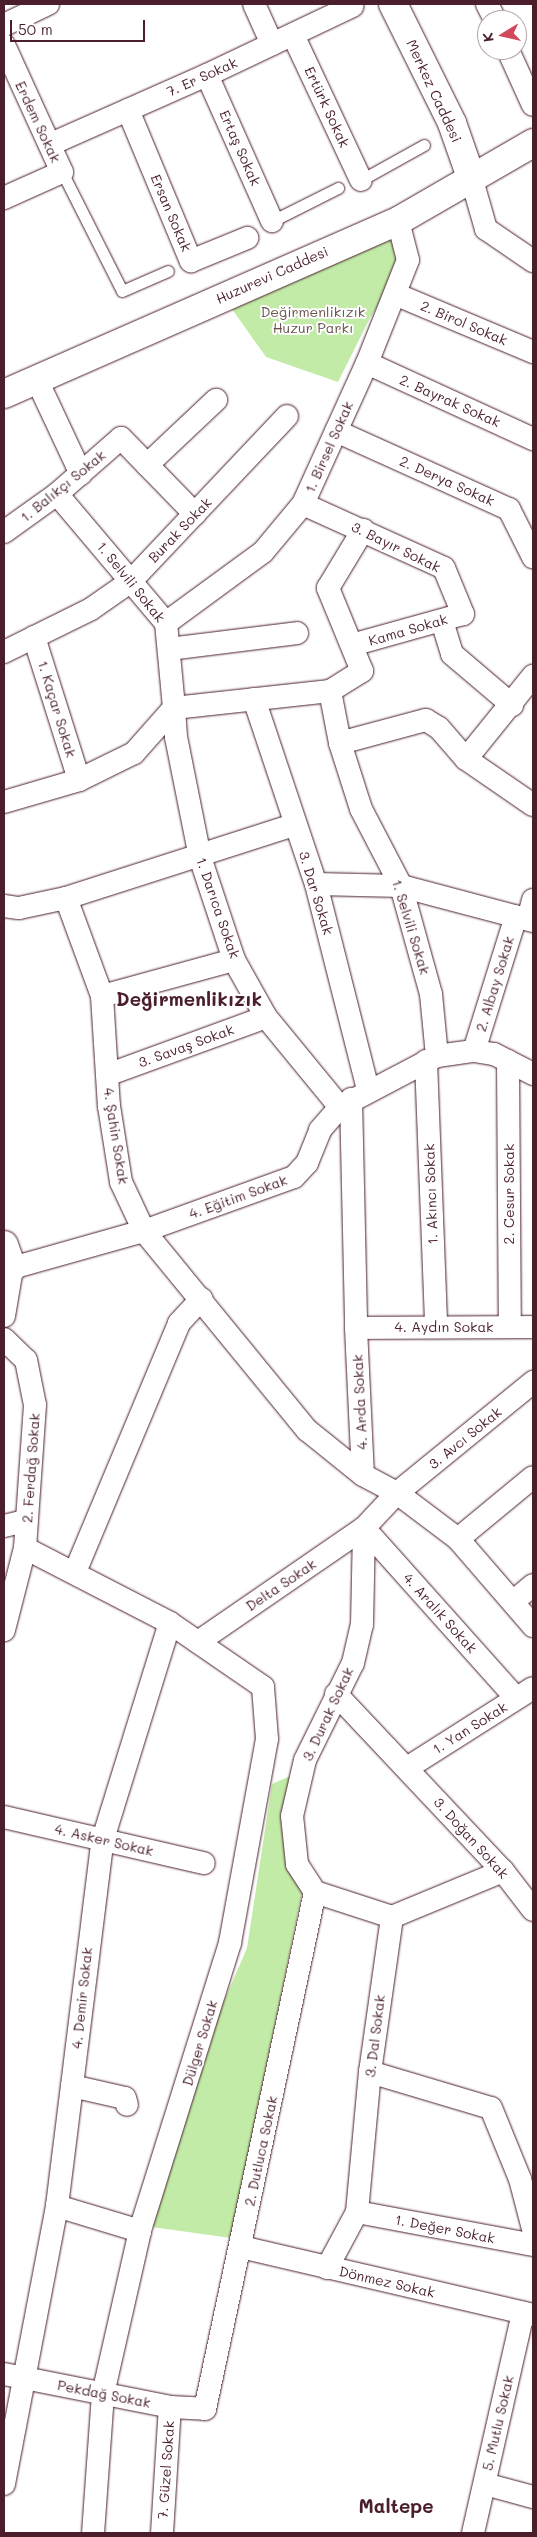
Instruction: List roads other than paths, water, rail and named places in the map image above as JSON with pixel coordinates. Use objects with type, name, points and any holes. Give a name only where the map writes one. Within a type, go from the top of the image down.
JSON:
[{"type":"street","points":[[4,25],[48,4]]},
{"type":"street","points":[[254,4],[272,44]]},
{"type":"street","name":"Merkez Caddesi","points":[[393,4],[452,123],[472,180]]},
{"type":"street","name":"7. Er Sokak","points":[[51,144],[207,75],[352,6]]},
{"type":"street","name":"Ertürk Sokak","points":[[293,34],[361,180]]},
{"type":"street","name":"Erdem Sokak","points":[[4,45],[13,95],[51,144],[62,172]]},
{"type":"street","points":[[513,60],[533,105]]},
{"type":"street","name":"Ertaş Sokak","points":[[207,75],[272,221]]},
{"type":"street","name":"Ersan Sokak","points":[[128,110],[191,261],[247,238]]},
{"type":"street","name":"Huzurevi Caddesi","points":[[4,394],[36,378],[398,221],[472,180],[533,143]]},
{"type":"street","points":[[4,198],[62,172]]},
{"type":"street","points":[[472,180],[486,229],[533,261]]},
{"type":"street","name":"1. Birsel Sokak","points":[[166,623],[263,552],[303,504],[367,363],[408,260],[398,221]]},
{"type":"street","name":"2. Birol Sokak","points":[[395,294],[533,352]]},
{"type":"street","name":"2. Bayrak Sokak","points":[[367,363],[533,439]]},
{"type":"street","points":[[36,378],[81,474]]},
{"type":"street","points":[[195,514],[147,465],[216,400]]},
{"type":"street","name":"Burak Sokak","points":[[4,652],[91,609],[131,581],[287,416]]},
{"type":"street","name":"2. Derya Sokak","points":[[336,431],[509,510],[533,557]]},
{"type":"street","name":"1. Balıkçı Sokak","points":[[4,532],[57,494],[121,438],[147,465]]},
{"type":"street","name":"1. Selvili Sokak","points":[[57,494],[166,623],[174,708]]},
{"type":"street","name":"3. Bayır Sokak","points":[[303,504],[444,568],[453,617],[452,654],[512,705]]},
{"type":"street","name":"Kama Sokak","points":[[330,691],[362,670],[328,588],[363,530]]},
{"type":"street","name":"Kama Sokak","points":[[352,646],[453,617]]},
{"type":"street","points":[[169,649],[297,633]]},
{"type":"street","name":"1. Kaçar Sokak","points":[[34,637],[79,780]]},
{"type":"street","points":[[466,759],[512,705],[533,676]]},
{"type":"street","points":[[4,802],[79,780],[134,754],[174,708],[330,691]]},
{"type":"street","name":"1. Selvili Sokak","points":[[330,691],[340,743],[362,809],[402,886],[431,994],[431,1058]]},
{"type":"street","name":"3. Dar Sokak","points":[[254,699],[294,825],[316,884],[353,1099]]},
{"type":"street","name":"1. Darıca Sokak","points":[[174,708],[176,738],[200,857],[234,960],[266,1017],[353,1099]]},
{"type":"street","points":[[340,743],[426,720],[439,728],[466,759],[532,802]]},
{"type":"street","points":[[4,906],[19,908],[66,898],[200,857],[294,825]]},
{"type":"street","points":[[316,884],[402,886],[528,914]]},
{"type":"street","name":"4. Şahin Sokak","points":[[66,898],[102,996],[107,1076],[121,1182],[144,1231],[307,1430],[363,1474]]},
{"type":"street","name":"2. Albay Sokak","points":[[474,1051],[528,914]]},
{"type":"street","points":[[102,996],[234,960]]},
{"type":"street","name":"3. Savaş Sokak","points":[[107,1076],[266,1017]]},
{"type":"street","name":"4. Eğitim Sokak","points":[[8,1256],[144,1231],[294,1177],[307,1163],[320,1130],[353,1099],[431,1058],[474,1051],[494,1054],[533,1074]]},
{"type":"street","name":"1. Akıncı Sokak","points":[[431,1058],[436,1326]]},
{"type":"street","name":"2. Cesur Sokak","points":[[508,1061],[510,1326]]},
{"type":"street","name":"4. Arda Sokak","points":[[353,1099],[356,1328],[363,1474]]},
{"type":"street","points":[[4,1316],[8,1256]]},
{"type":"street","points":[[75,1572],[179,1324],[201,1299]]},
{"type":"street","name":"4. Aydın Sokak","points":[[356,1328],[436,1326],[533,1327]]},
{"type":"street","name":"2. Ferdağ Sokak","points":[[4,1340],[26,1360],[36,1405],[25,1548],[4,1630]]},
{"type":"street","name":"3. Avcı Sokak","points":[[397,1493],[533,1382]]},
{"type":"street","points":[[363,1474],[397,1493],[458,1539],[533,1626]]},
{"type":"street","points":[[458,1539],[533,1477]]},
{"type":"street","points":[[364,1528],[397,1493]]},
{"type":"street","points":[[4,1526],[26,1521]]},
{"type":"street","name":"Delta Sokak","points":[[198,1642],[364,1528]]},
{"type":"street","name":"4. Aralık Sokak","points":[[364,1528],[525,1693]]},
{"type":"street","name":"3. Durak Sokak","points":[[315,1892],[297,1864],[292,1816],[305,1760],[353,1663],[362,1625],[364,1528]]},
{"type":"street","points":[[25,1548],[75,1572],[170,1623],[198,1642]]},
{"type":"street","points":[[514,1602],[533,1585]]},
{"type":"street","name":"4. Demir Sokak","points":[[4,2484],[13,2377],[57,2206],[103,1839],[170,1623]]},
{"type":"street","name":"Dülger Sokak","points":[[93,2533],[103,2394],[140,2231],[230,1943],[268,1739],[263,1686],[198,1642]]},
{"type":"street","name":"1. Yan Sokak","points":[[407,1768],[525,1693]]},
{"type":"street","points":[[336,1694],[407,1768]]},
{"type":"street","name":"3. Doğan Sokak","points":[[407,1768],[503,1871],[533,1910]]},
{"type":"street","name":"4. Asker Sokak","points":[[4,1817],[204,1863]]},
{"type":"street","points":[[315,1892],[392,1916],[503,1871]]},
{"type":"street","name":"2. Dutluca Sokak","points":[[205,2409],[315,1892]]},
{"type":"street","name":"3. Dal Sokak","points":[[327,2268],[357,2212],[370,2072],[386,1936],[392,1916]]},
{"type":"street","points":[[370,2072],[491,2108],[527,2176],[533,2229]]},
{"type":"street","points":[[72,2086],[127,2099]]},
{"type":"street","points":[[57,2206],[140,2231]]},
{"type":"street","name":"1. Değer Sokak","points":[[357,2212],[533,2245]]},
{"type":"street","name":"Dönmez Sokak","points":[[241,2247],[528,2314]]},
{"type":"street","name":"5. Mutlu Sokak","points":[[473,2533],[485,2484],[524,2349],[528,2314]]},
{"type":"street","name":"Pekdağ Sokak","points":[[13,2377],[170,2407],[205,2409]]},
{"type":"street","name":"7. Güzel Sokak","points":[[162,2533],[170,2407]]},
{"type":"street","points":[[485,2484],[533,2497]]},
{"type":"lane","points":[[361,180],[424,146]]},
{"type":"lane","points":[[62,172],[122,291],[168,271]]},
{"type":"lane","points":[[272,221],[338,188]]},
{"type":"district","name":"Değirmenlikızık","points":[[189,999]]},
{"type":"district","name":"Maltepe","points":[[396,2506]]},
{"type":"park label","name":"Değirmenlikızık Huzur Parkı","points":[[313,320]]}]
